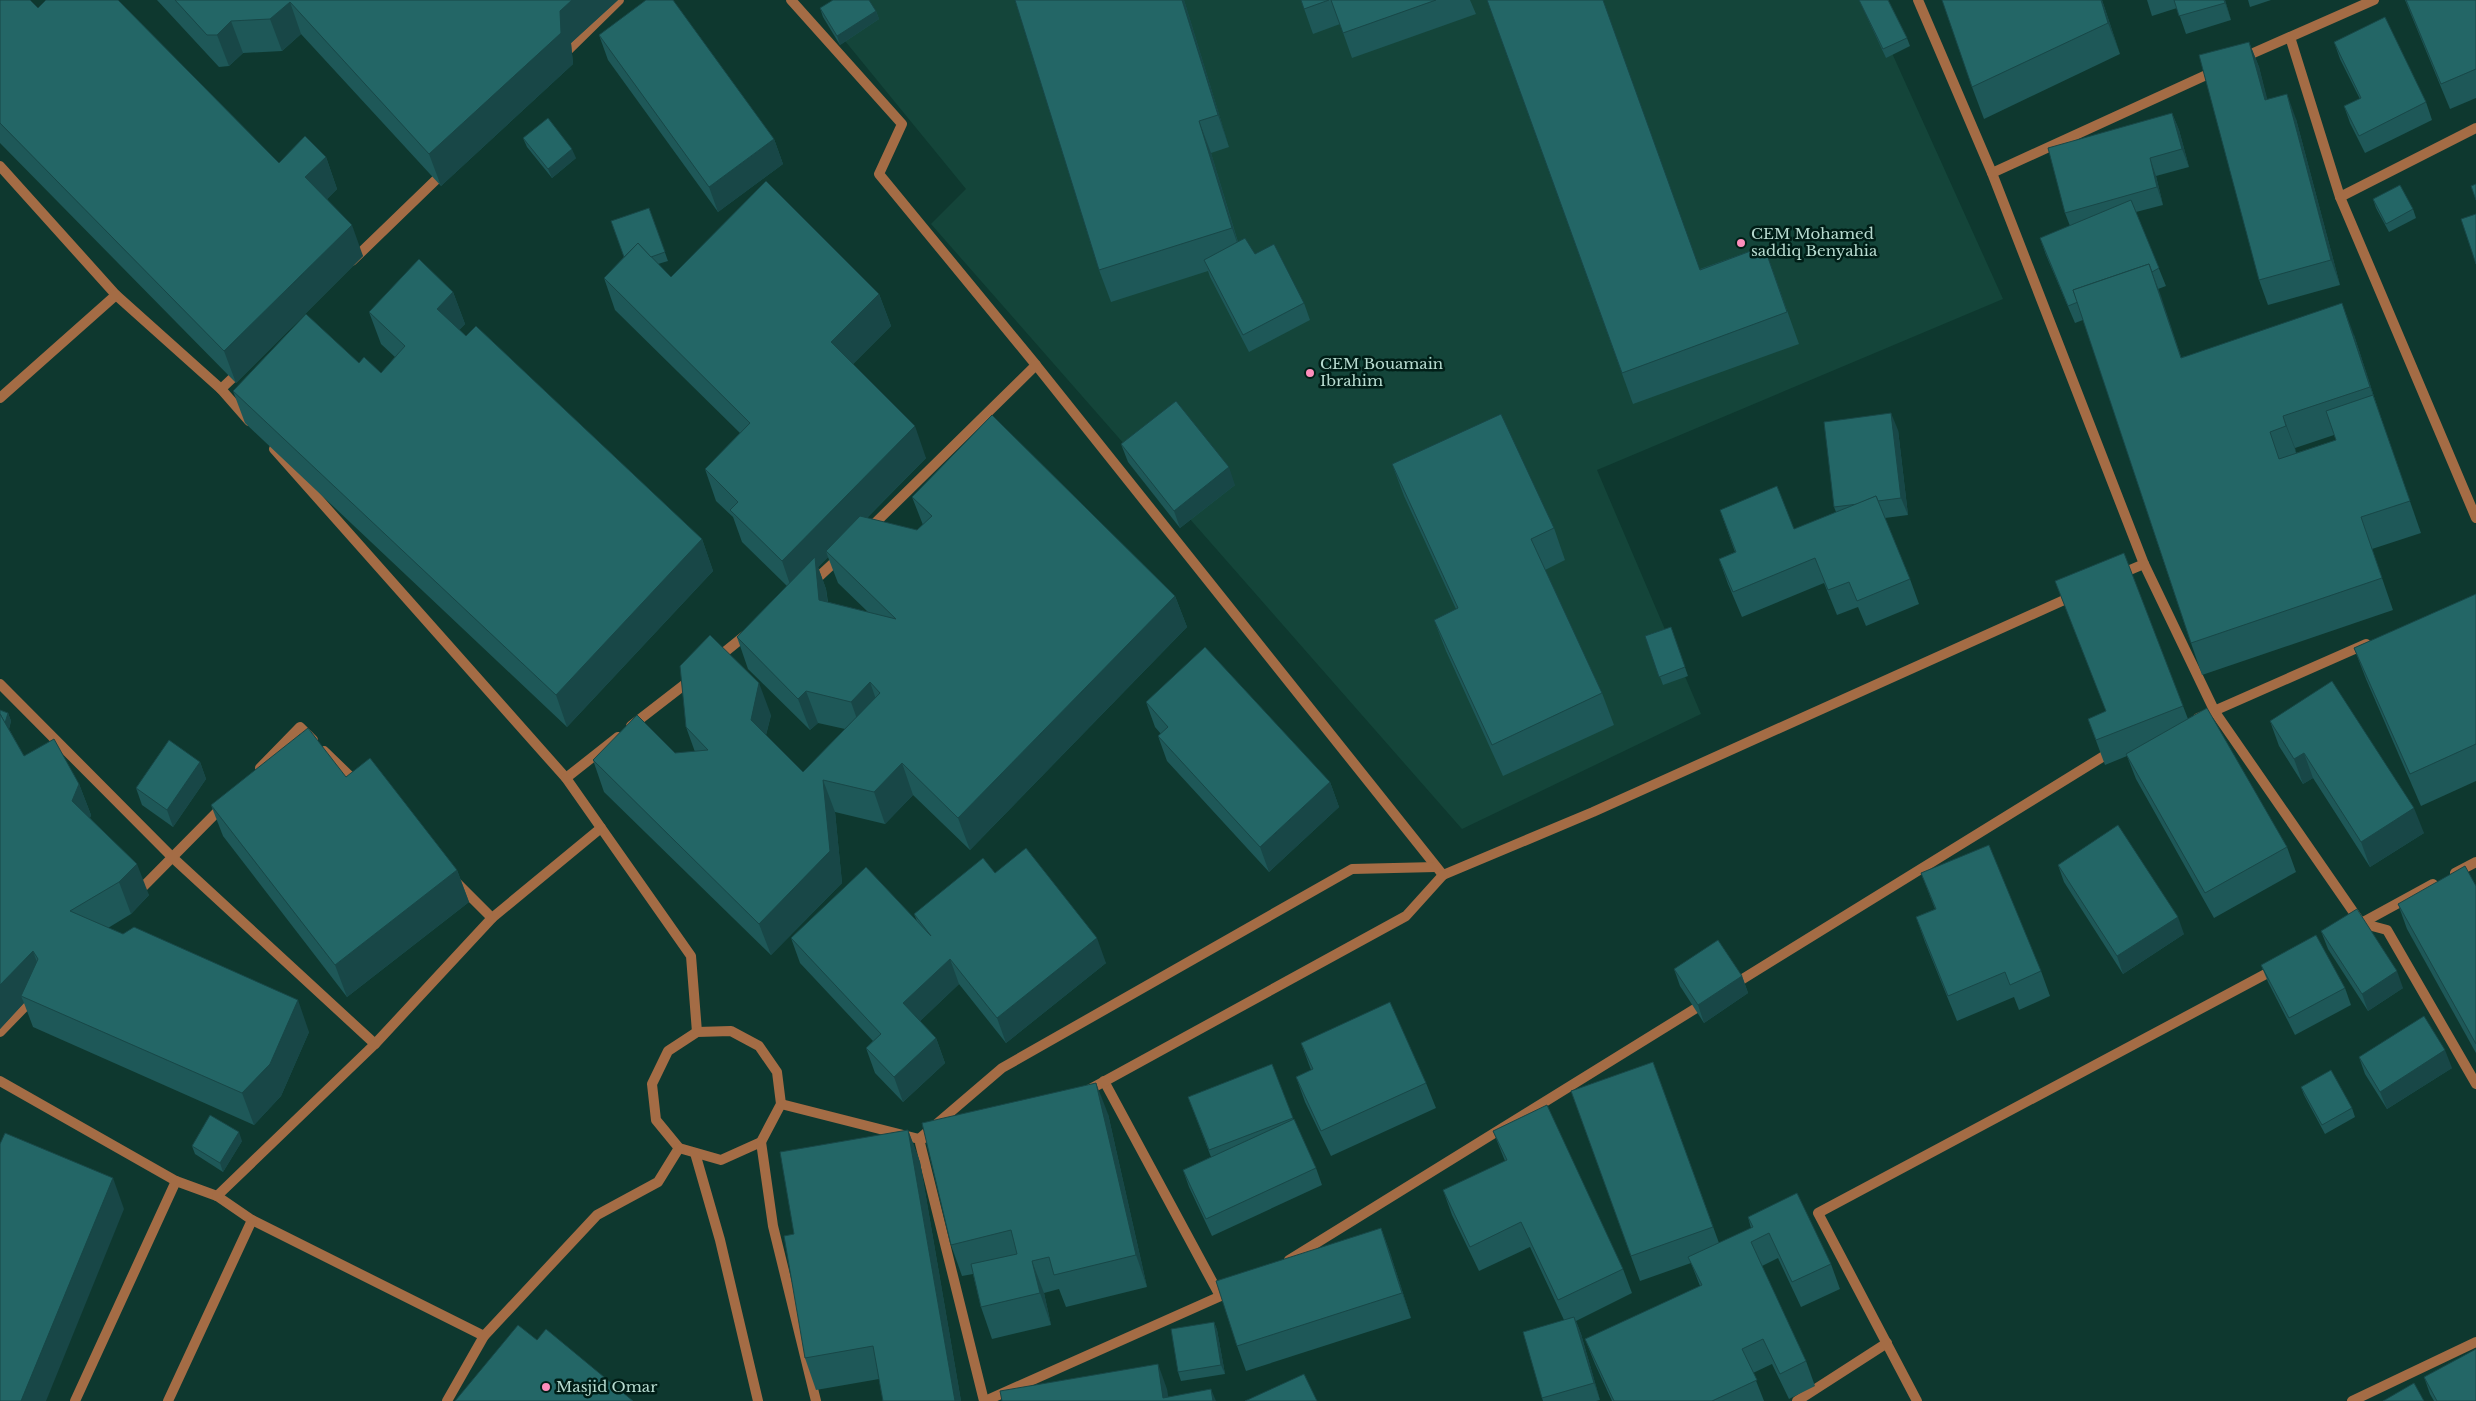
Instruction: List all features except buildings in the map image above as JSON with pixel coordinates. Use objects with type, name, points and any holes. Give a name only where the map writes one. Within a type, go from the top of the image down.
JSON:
[{"type":"street","points":[[555,63],[619,0]]},
{"type":"street","points":[[791,0],[902,124],[879,174],[1036,365],[1443,876]]},
{"type":"street","points":[[1918,0],[1992,172],[2144,564],[2215,712],[2357,925],[2387,930],[2476,1084]]},
{"type":"street","points":[[1992,172],[2374,0]]},
{"type":"street","points":[[2290,37],[2340,197],[2476,518]]},
{"type":"street","points":[[2340,197],[2476,128]]},
{"type":"street","points":[[0,166],[116,295],[221,389],[254,427]]},
{"type":"street","points":[[342,271],[448,167]]},
{"type":"street","points":[[0,398],[116,295]]},
{"type":"street","points":[[221,389],[249,362]]},
{"type":"street","points":[[860,537],[1036,365]]},
{"type":"street","points":[[267,442],[566,778],[691,956],[697,1032]]},
{"type":"street","points":[[803,590],[846,551]]},
{"type":"street","points":[[2108,580],[2144,564]]},
{"type":"street","points":[[1078,1095],[1406,916],[1443,876],[1593,812],[2081,592]]},
{"type":"street","points":[[566,778],[757,627]]},
{"type":"street","points":[[2188,722],[2215,712],[2377,639]]},
{"type":"street","points":[[0,684],[172,857],[376,1044]]},
{"type":"street","points":[[253,775],[300,727],[364,791]]},
{"type":"street","points":[[1278,1267],[2125,745]]},
{"type":"street","points":[[131,899],[233,796]]},
{"type":"street","points":[[217,1196],[376,1044],[492,918],[601,828]]},
{"type":"street","points":[[2357,925],[2476,862]]},
{"type":"street","points":[[919,1139],[1002,1068],[1352,869],[1436,867]]},
{"type":"street","points":[[449,875],[492,918]]},
{"type":"street","points":[[1918,1401],[1818,1213],[2291,960]]},
{"type":"street","points":[[0,1032],[41,990]]},
{"type":"street","points":[[731,1031],[759,1046],[777,1072],[781,1104],[760,1142],[721,1160],[679,1148],[656,1120],[652,1084],[668,1051],[697,1032],[731,1031]]},
{"type":"street","points":[[0,1081],[176,1181],[217,1196],[252,1220],[484,1336]]},
{"type":"street","points":[[1104,1082],[1220,1296]]},
{"type":"street","points":[[781,1104],[919,1139],[948,1133]]},
{"type":"street","points":[[919,1139],[985,1401],[1245,1285]]},
{"type":"street","points":[[760,1142],[773,1226],[816,1401]]},
{"type":"street","points":[[447,1401],[484,1336],[598,1215],[658,1182],[679,1148]]},
{"type":"street","points":[[695,1153],[720,1240],[758,1401]]},
{"type":"street","points":[[76,1401],[176,1181]]},
{"type":"street","points":[[168,1401],[252,1220]]},
{"type":"street","points":[[2352,1401],[2476,1342]]},
{"type":"street","points":[[1797,1401],[1887,1343]]},
{"type":"shaded area","points":[[853,0],[1868,0],[2003,299],[1597,470],[1701,714],[1462,829],[931,224],[966,189],[823,14]]},
{"type":"place","name":"CEM Mohamed saddiq Benyahia","points":[[1741,243]]},
{"type":"place","name":"CEM Bouamain Ibrahim","points":[[1310,373]]},
{"type":"place","name":"Masjid Omar","points":[[546,1387]]}]
